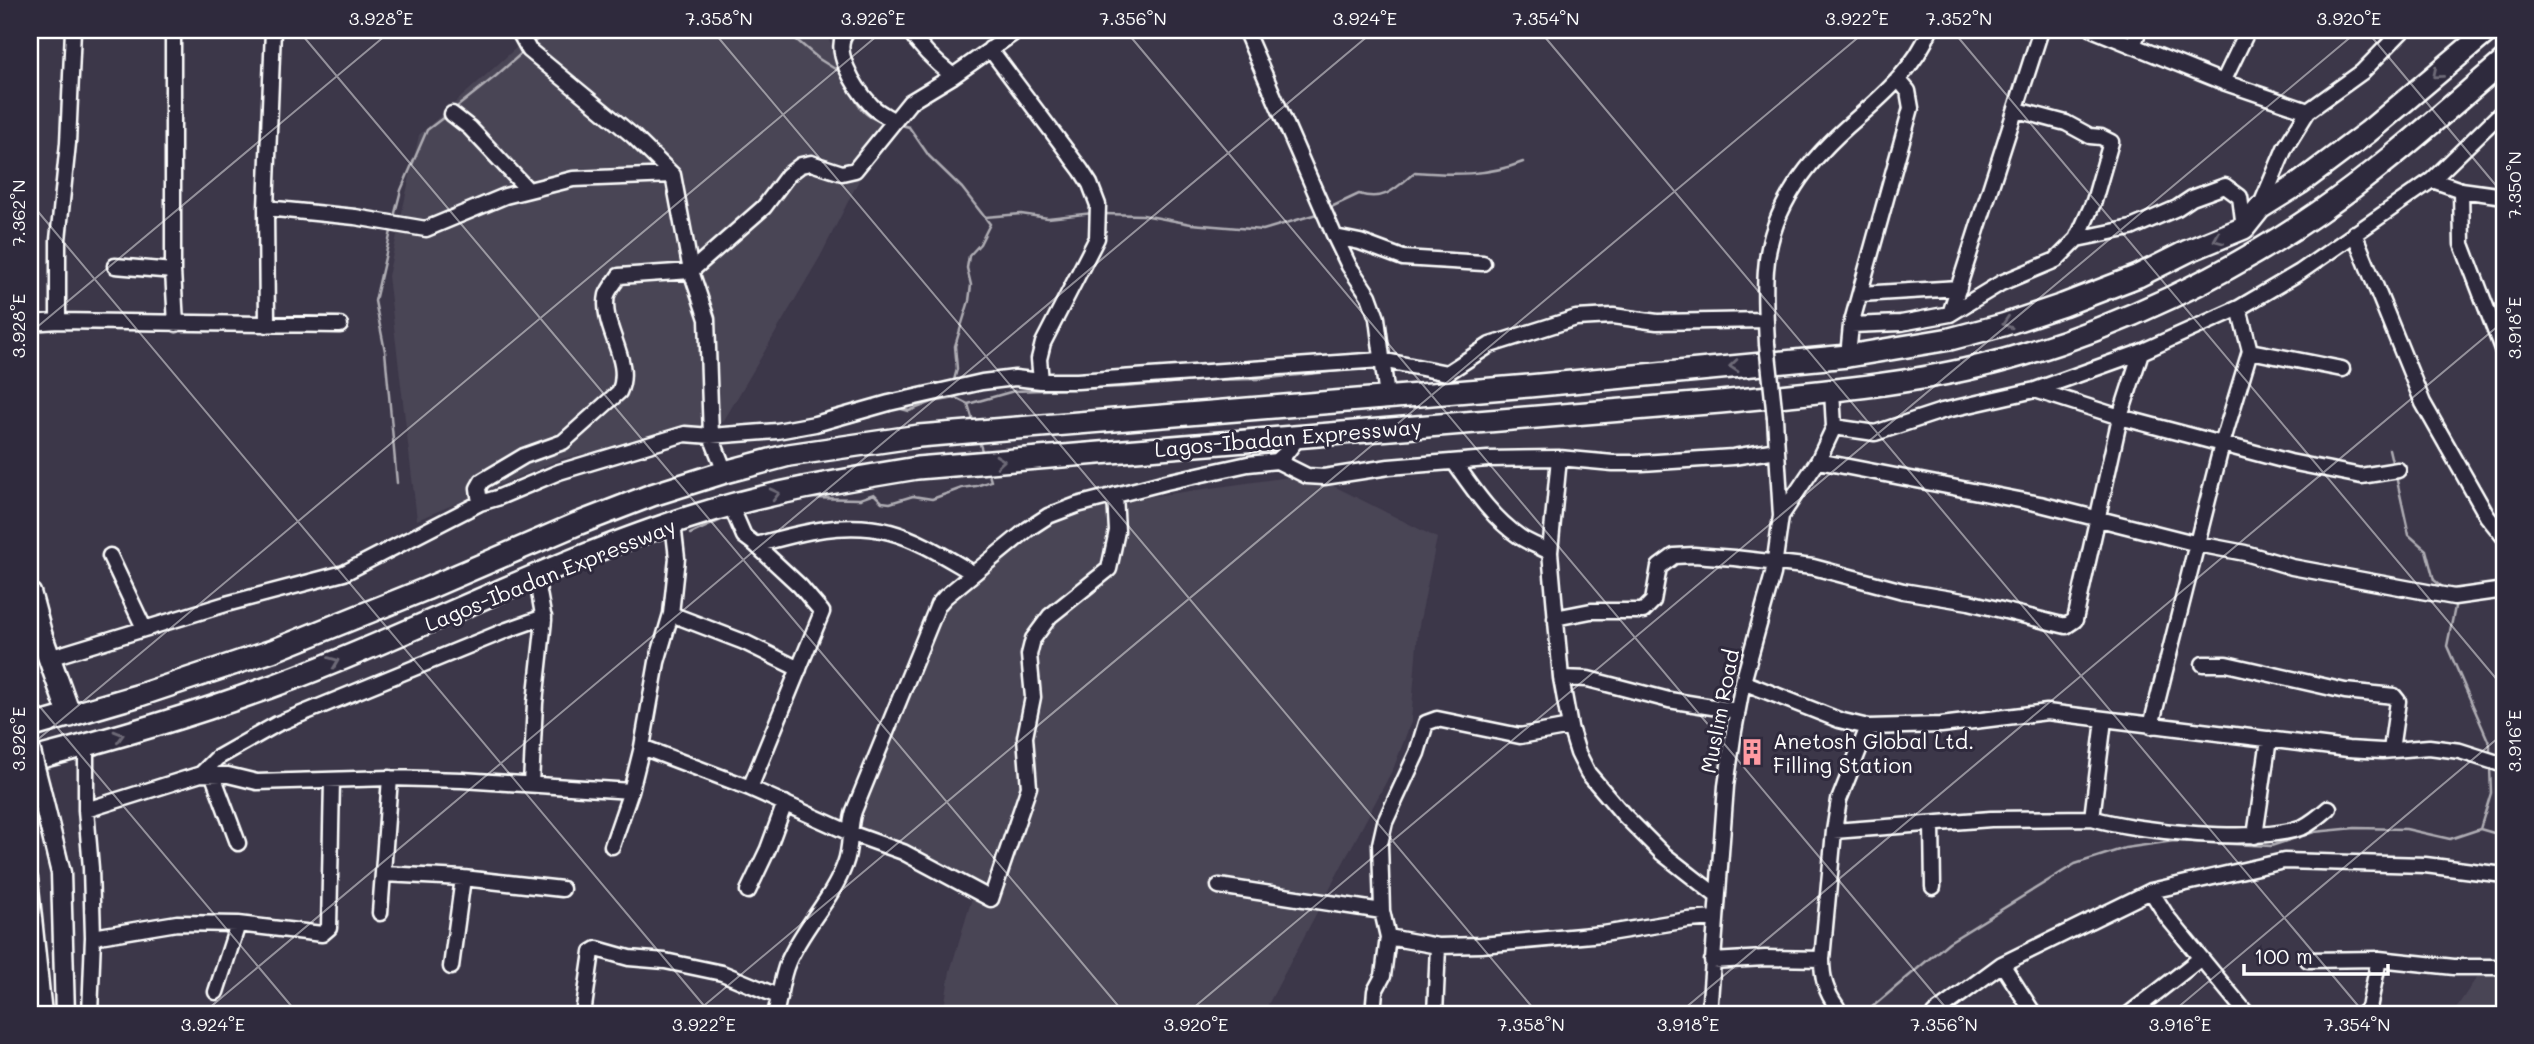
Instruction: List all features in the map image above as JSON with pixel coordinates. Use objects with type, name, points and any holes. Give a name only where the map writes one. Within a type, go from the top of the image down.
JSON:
[{"type":"highway","name":"Lagos-Ibadan Expressway","points":[[30,727],[272,651],[652,495],[725,471],[789,455],[919,436],[1848,356],[1950,339],[2063,305],[2138,276],[2244,228],[2260,208],[2300,183],[2368,132],[2489,30]]},
{"type":"highway","name":"Lagos-Ibadan Expressway","points":[[30,760],[167,722],[287,681],[581,556],[673,523],[731,506],[843,480],[917,468],[1832,391],[1941,374],[2008,359],[2106,325],[2206,280],[2270,243],[2320,211],[2384,162],[2504,61]]},
{"type":"highway","points":[[30,594],[70,716]]},
{"type":"main road","points":[[30,748],[55,839],[61,873],[65,1014]]},
{"type":"street","points":[[58,321],[58,240],[68,143],[73,30]]},
{"type":"street","points":[[173,30],[173,271],[176,324]]},
{"type":"street","points":[[267,325],[266,208],[273,30]]},
{"type":"street","points":[[517,30],[527,47],[632,135],[673,175],[691,271],[707,319],[711,436],[725,471]]},
{"type":"street","points":[[848,30],[840,47],[851,78],[872,107],[894,121]]},
{"type":"street","points":[[909,30],[919,45],[953,76]]},
{"type":"street","points":[[480,502],[478,488],[482,481],[524,456],[563,442],[619,392],[624,382],[608,318],[607,294],[619,276],[691,271],[764,207],[788,175],[801,165],[811,163],[842,173],[855,170],[910,102],[953,76],[1018,30]]},
{"type":"street","points":[[1245,30],[1335,237],[1349,266],[1369,296],[1377,318],[1387,397]]},
{"type":"street","name":"Muslim Road","points":[[1709,1014],[1727,786],[1737,711],[1776,563],[1781,516],[1766,320],[1769,245],[1788,195],[1802,173],[1838,134],[1898,79],[1916,57],[1930,30]]},
{"type":"street","points":[[1950,314],[2041,30]]},
{"type":"street","points":[[2094,30],[2223,82],[2308,111]]},
{"type":"street","points":[[2133,46],[2139,30]]},
{"type":"street","points":[[2223,82],[2248,30]]},
{"type":"street","points":[[2260,208],[2286,148],[2308,111],[2361,72],[2403,30]]},
{"type":"street","points":[[990,50],[1082,170],[1098,205],[1098,228],[1094,244],[1043,343],[1039,359],[1041,381]]},
{"type":"street","points":[[1848,356],[1852,325],[1910,108],[1908,91],[1898,79]]},
{"type":"street","points":[[1852,325],[1901,323],[1950,314],[2001,283],[2056,260],[2077,240],[2094,201],[2111,142],[2066,123],[2017,110]]},
{"type":"street","points":[[1834,427],[1875,433],[1942,411],[2035,390],[2141,352],[2239,309],[2300,272],[2432,180],[2504,110]]},
{"type":"street","points":[[452,114],[470,128],[528,190]]},
{"type":"street","points":[[266,208],[355,217],[426,229],[505,196],[573,179],[673,175]]},
{"type":"street","points":[[2432,180],[2461,190],[2504,196]]},
{"type":"street","points":[[2077,240],[2131,228],[2177,208],[2192,198],[2225,186],[2241,197],[2244,228]]},
{"type":"street","points":[[2461,190],[2462,244],[2504,354]]},
{"type":"street","points":[[2354,233],[2423,403],[2487,516],[2504,537]]},
{"type":"street","points":[[1335,237],[1403,258],[1483,264]]},
{"type":"street","points":[[115,266],[173,271]]},
{"type":"street","points":[[1860,294],[1959,288]]},
{"type":"street","points":[[2151,726],[2222,444],[2250,351],[2239,309]]},
{"type":"street","points":[[49,658],[226,604],[344,573],[480,502],[497,498],[559,472],[685,434],[711,436],[777,431],[982,382],[1015,378],[1077,381],[1381,360],[1447,373],[1490,345],[1577,318],[1613,316],[1657,322],[1766,320]]},
{"type":"street","points":[[30,323],[58,321],[340,325]]},
{"type":"street","points":[[2250,351],[2342,369]]},
{"type":"street","points":[[1555,618],[1591,611],[1643,611],[1653,601],[1659,567],[1674,556],[1721,557],[1813,567],[1903,591],[1969,602],[2066,626],[2075,620],[2120,417],[2141,352]]},
{"type":"street","points":[[2035,390],[2120,417],[2290,462],[2361,476],[2398,470]]},
{"type":"street","points":[[1781,516],[1818,461],[1834,427],[1832,391]]},
{"type":"street","points":[[775,1014],[787,962],[840,877],[850,849],[853,811],[938,605],[973,573],[1048,516],[1115,495],[1236,467],[1277,461],[1300,435]]},
{"type":"street","points":[[1277,461],[1307,476],[1324,477],[1389,467],[1454,462],[1559,458],[1642,463],[1733,457],[1777,450]]},
{"type":"street","points":[[1559,458],[1550,552],[1561,678],[1570,727],[1588,773],[1600,790],[1662,853],[1717,896]]},
{"type":"street","points":[[1818,461],[2040,503],[2292,567],[2454,597],[2504,590]]},
{"type":"street","points":[[1454,462],[1485,505],[1503,524],[1521,538],[1550,552]]},
{"type":"street","points":[[642,747],[750,788],[850,833],[903,852],[991,899],[1029,787],[1025,737],[1033,697],[1029,655],[1033,639],[1050,616],[1109,569],[1117,531],[1115,495]]},
{"type":"street","points":[[731,506],[744,536],[800,586],[822,612],[750,788]]},
{"type":"street","points":[[612,846],[631,791],[657,662],[671,614],[677,558],[673,523]]},
{"type":"street","points":[[756,545],[799,533],[841,526],[889,532],[919,543],[973,573]]},
{"type":"street","points":[[110,556],[144,628]]},
{"type":"street","points":[[531,783],[535,703],[544,617],[536,576]]},
{"type":"street","points":[[671,614],[744,642],[799,669]]},
{"type":"street","points":[[207,774],[217,758],[277,724],[544,617]]},
{"type":"street","points":[[2203,664],[2226,664],[2345,691],[2394,696],[2398,701],[2391,750]]},
{"type":"street","points":[[1561,678],[1588,679],[1669,700],[1737,711]]},
{"type":"street","points":[[1744,682],[1839,720],[1868,727],[1941,725],[2047,712],[2348,749],[2439,748],[2460,751],[2504,765]]},
{"type":"street","points":[[1373,1014],[1375,991],[1383,976],[1388,937],[1382,911],[1380,844],[1385,822],[1417,752],[1426,723],[1437,719],[1520,736],[1570,727]]},
{"type":"street","points":[[2092,818],[2104,720]]},
{"type":"street","points":[[1837,1007],[1827,994],[1822,977],[1834,831],[1839,800],[1868,727]]},
{"type":"street","points":[[2255,836],[2269,739]]},
{"type":"street","points":[[86,746],[86,810],[92,868],[90,1014]]},
{"type":"street","points":[[207,774],[238,843]]},
{"type":"street","points":[[86,810],[207,774],[257,782],[390,778],[531,783],[631,791]]},
{"type":"street","points":[[380,913],[390,778]]},
{"type":"street","points":[[93,937],[177,923],[239,924],[322,934],[329,928],[332,780]]},
{"type":"street","points":[[748,891],[768,849],[785,803]]},
{"type":"street","points":[[1834,831],[1990,820],[2092,818],[2128,828],[2255,836],[2303,827],[2329,807]]},
{"type":"street","points":[[1932,825],[1933,887]]},
{"type":"street","points":[[1934,1014],[2002,964],[2151,891],[2284,861],[2414,865],[2504,875]]},
{"type":"street","points":[[384,874],[463,878],[562,889]]},
{"type":"street","points":[[451,967],[463,878]]},
{"type":"street","points":[[30,879],[44,1014]]},
{"type":"street","points":[[1219,886],[1382,911]]},
{"type":"street","points":[[2151,891],[2168,918],[2247,1014]]},
{"type":"street","points":[[1388,937],[1438,946],[1603,934],[1715,918]]},
{"type":"street","points":[[216,992],[239,924]]},
{"type":"street","points":[[1435,1014],[1438,946]]},
{"type":"street","points":[[583,1014],[593,952],[597,949],[629,958],[665,961],[722,973],[780,997]]},
{"type":"street","points":[[1712,961],[1765,958],[1822,960]]},
{"type":"street","points":[[2129,1014],[2201,958]]},
{"type":"street","points":[[2362,1014],[2370,1007],[2379,959]]},
{"type":"street","points":[[2308,960],[2379,959],[2454,967],[2504,968]]},
{"type":"street","points":[[2002,964],[2034,1014]]},
{"type":"shaded area","points":[[536,30],[821,30],[890,119],[820,257],[723,422],[561,459],[417,520],[388,276],[419,135]]},
{"type":"shaded area","points":[[1310,474],[1437,538],[1418,630],[1411,722],[1394,767],[1263,1014],[943,1014],[950,971],[976,885],[855,828],[948,595],[1063,509]]},
{"type":"shaded area","points":[[2504,971],[2504,1014],[2452,1014],[2477,977]]},
{"type":"waterway","points":[[531,45],[547,30]]},
{"type":"waterway","points":[[785,30],[819,59],[843,74]]},
{"type":"waterway","points":[[453,110],[523,52]]},
{"type":"waterway","points":[[849,87],[865,112],[881,121]]},
{"type":"waterway","points":[[394,217],[401,190],[427,130],[448,114]]},
{"type":"waterway","points":[[897,124],[909,127],[929,156],[962,188],[990,224],[980,244],[969,256],[967,268],[971,285],[969,301],[955,346],[957,369],[953,384]]},
{"type":"waterway","points":[[1329,208],[1359,194],[1383,195],[1415,172],[1470,173],[1497,170],[1523,162]]},
{"type":"waterway","points":[[985,217],[1021,214],[1048,218],[1093,213]]},
{"type":"waterway","points":[[1103,214],[1143,215],[1191,224],[1263,230],[1320,213]]},
{"type":"waterway","points":[[392,227],[375,301],[385,351],[397,483]]},
{"type":"waterway","points":[[968,404],[1014,391],[1259,379],[1377,367]]},
{"type":"waterway","points":[[955,394],[956,398],[968,404],[974,424]]},
{"type":"waterway","points":[[851,422],[898,408],[909,411],[932,402],[956,398]]},
{"type":"waterway","points":[[979,441],[983,454]]},
{"type":"waterway","points":[[2389,449],[2393,466]]},
{"type":"waterway","points":[[807,498],[860,499],[874,494],[882,502],[890,503],[913,496],[932,499],[991,481],[988,471]]},
{"type":"waterway","points":[[2396,476],[2409,535],[2426,550],[2434,580],[2446,590]]},
{"type":"waterway","points":[[690,534],[730,516]]},
{"type":"waterway","points":[[2456,602],[2447,646],[2490,745],[2490,757]]},
{"type":"waterway","points":[[2480,829],[2491,793],[2490,767]]},
{"type":"waterway","points":[[1864,1014],[1949,942],[2075,864],[2125,848],[2174,841],[2271,846],[2314,832],[2355,828],[2406,829],[2450,839],[2480,829],[2504,836]]},
{"type":"place","name":"Anetosh Global Ltd. Filling Station","points":[[1752,752]]}]
